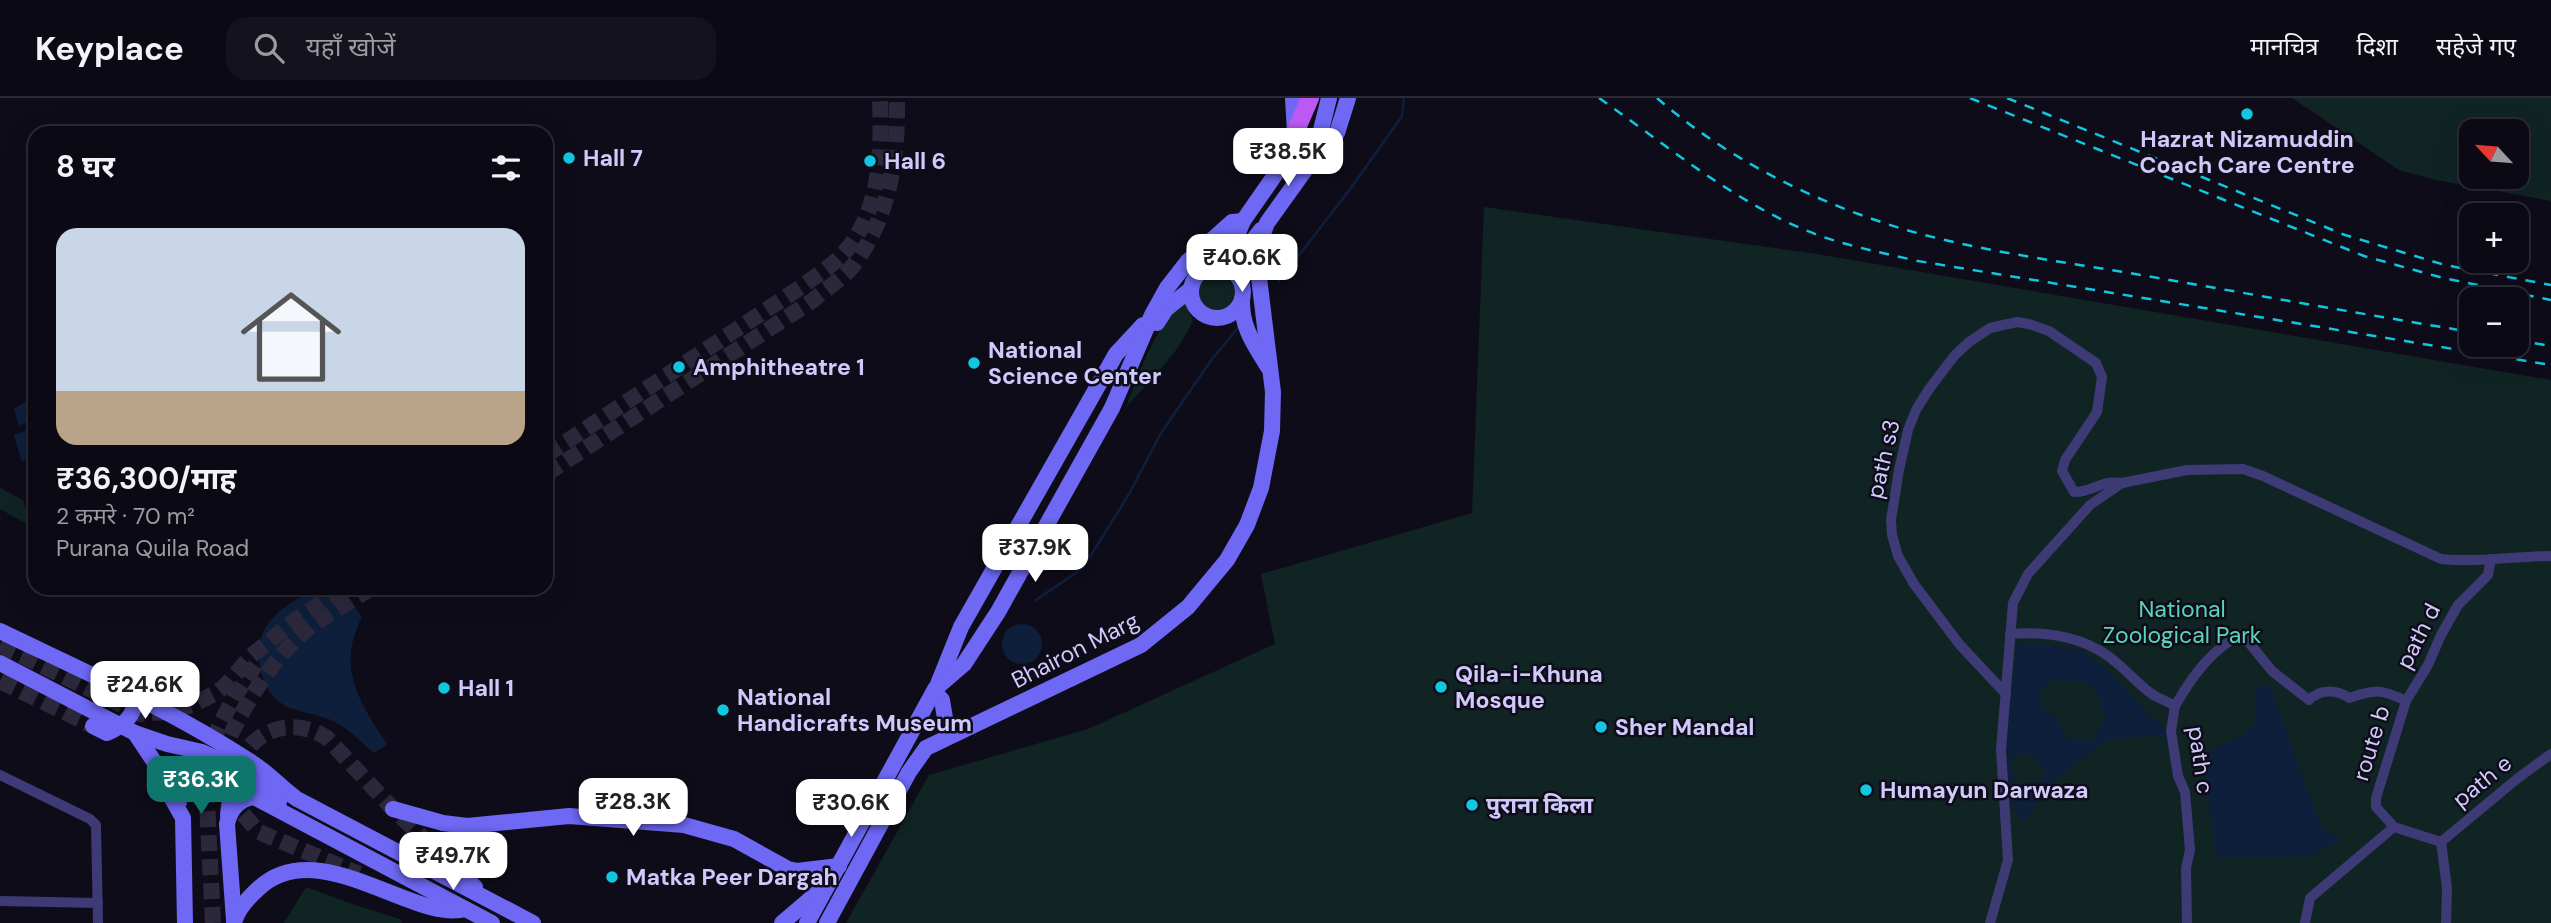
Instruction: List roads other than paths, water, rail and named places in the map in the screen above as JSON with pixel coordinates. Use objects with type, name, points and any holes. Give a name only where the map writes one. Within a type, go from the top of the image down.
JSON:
[{"type":"main road","points":[[1293,98],[1296,133]]},
{"type":"main road","points":[[1242,299],[1233,313],[1222,318],[1211,318],[1201,313],[1194,305],[1191,289],[1194,279],[1201,271],[1216,265],[1232,248],[1247,217],[1275,175],[1310,98]]},
{"type":"main road","name":"Bhairon Marg","points":[[827,923],[909,772],[926,748],[1132,650],[1173,621],[1202,593],[1238,543],[1261,488],[1272,431],[1271,372],[1257,256],[1267,223],[1306,170],[1319,138],[1329,98]]},
{"type":"main road","points":[[1306,170],[1320,157],[1337,133],[1348,98]]},
{"type":"main road","points":[[934,691],[964,664],[998,612],[1112,408],[1152,314],[1167,288],[1188,261],[1232,222],[1247,217],[1267,223],[1244,252],[1239,277]]},
{"type":"main road","points":[[1216,265],[1226,267],[1239,277],[1243,287],[1243,317],[1248,336],[1271,372]]},
{"type":"main road","points":[[1133,360],[1167,309],[1191,289]]},
{"type":"main road","points":[[807,923],[934,691],[961,627],[999,559],[1116,354],[1152,314]]},
{"type":"main road","points":[[999,559],[1022,552],[1036,544]]},
{"type":"main road","points":[[0,631],[137,696],[251,762],[297,799],[533,923]]},
{"type":"main road","points":[[0,663],[128,729],[167,744],[202,752],[228,764],[299,819]]},
{"type":"main road","points":[[934,691],[942,700],[946,724],[959,732]]},
{"type":"main road","points":[[128,729],[137,696]]},
{"type":"main road","points":[[93,726],[107,733],[128,729]]},
{"type":"main road","points":[[128,729],[155,763],[183,818]]},
{"type":"main road","points":[[908,740],[922,735],[927,742],[926,748]]},
{"type":"main road","points":[[185,923],[183,818],[175,782],[178,774],[184,771],[224,779],[228,783],[230,791],[227,824],[234,921]]},
{"type":"main road","points":[[227,824],[230,813],[238,803],[254,797],[492,923]]},
{"type":"main road","points":[[393,808],[467,827],[569,816],[684,825],[734,839],[788,869],[797,871],[839,866]]},
{"type":"main road","points":[[441,855],[490,902]]},
{"type":"main road","points":[[234,921],[249,897],[269,879],[287,873],[310,875],[422,921],[459,915],[465,909]]},
{"type":"main road","points":[[782,923],[831,881]]},
{"type":"main road","points":[[438,907],[465,909]]},
{"type":"street","name":"path s3","points":[[2006,694],[1960,645],[1933,611],[1898,556],[1892,535],[1892,504],[1908,430],[1916,410],[1955,355],[1990,328],[2017,322],[2049,331],[2096,363],[2102,376],[2097,412],[2065,460],[2062,471],[2067,483],[2074,492],[2086,492],[2102,483],[2122,483]]},
{"type":"street","points":[[1990,923],[2008,860],[2001,750],[2012,603],[2028,574],[2090,505],[2122,483],[2187,470],[2243,469],[2275,481],[2441,559],[2468,562],[2520,556],[2551,556]]},
{"type":"street","name":"path d","points":[[2406,701],[2428,665],[2458,605],[2488,575],[2491,559]]},
{"type":"street","name":"path c","points":[[2010,634],[2037,634],[2074,639],[2094,646],[2154,696],[2175,706],[2171,731],[2178,776],[2185,792],[2190,850],[2186,868],[2187,923]]},
{"type":"street","name":"route b","points":[[2175,706],[2204,663],[2226,643],[2242,634],[2272,671],[2309,700],[2316,693],[2329,691],[2345,694],[2349,698],[2370,691],[2384,691],[2406,701],[2376,798],[2376,807],[2394,827]]},
{"type":"street","name":"path e","points":[[2441,842],[2551,754]]},
{"type":"street","points":[[0,775],[94,822],[97,828],[98,923]]},
{"type":"street","points":[[2305,923],[2310,898],[2394,827],[2441,842],[2446,888],[2446,923]]},
{"type":"street","points":[[0,901],[98,903]]},
{"type":"water","points":[[28,400],[28,422],[19,426],[14,409]]},
{"type":"water","points":[[28,430],[28,458],[22,462],[14,435]]},
{"type":"water","points":[[304,595],[347,595],[362,617],[354,635],[351,668],[360,699],[387,744],[374,753],[337,723],[283,705],[266,685],[260,667],[261,638],[273,618]]},
{"type":"water","points":[[1022,624],[1036,630],[1042,644],[1036,658],[1022,664],[1008,658],[1002,644],[1008,630]]},
{"type":"water","points":[[2017,642],[2052,645],[2091,657],[2115,676],[2151,717],[2168,729],[2168,737],[2141,736],[2106,741],[2050,783],[2027,818],[2021,821],[2008,795],[2006,741]],"holes":[[[2054,678],[2094,686],[2105,717],[2094,739],[2067,739],[2056,717],[2040,707],[2039,692]],[[2012,755],[2033,756],[2046,773],[2036,789],[2024,795],[2013,789]]]},
{"type":"water","points":[[2256,685],[2270,685],[2321,827],[2341,839],[2311,856],[2217,858],[2202,758],[2252,727],[2256,715]]},
{"type":"waterway","points":[[1279,281],[1351,188],[1402,116],[1404,98]]},
{"type":"waterway","points":[[1036,600],[1083,568],[1129,494],[1161,433],[1212,359],[1238,328]]},
{"type":"tunnel","points":[[553,450],[801,287],[840,257],[854,241],[871,203],[879,161],[880,98]]},
{"type":"tunnel","points":[[553,469],[812,301],[849,271],[876,227],[889,186],[896,143],[897,98]]},
{"type":"tunnel","points":[[0,645],[140,714],[167,712],[192,705],[216,693],[251,656],[294,621],[333,595]]},
{"type":"tunnel","points":[[213,923],[207,802],[231,734],[257,688],[288,648],[328,614],[359,595]]},
{"type":"tunnel","points":[[200,788],[208,755],[221,722],[257,663]]},
{"type":"tunnel","points":[[0,681],[93,726]]},
{"type":"tunnel","points":[[238,766],[244,753],[263,735],[288,727],[314,731],[327,738],[393,809],[441,855]]},
{"type":"tunnel","points":[[235,792],[242,813],[259,832],[359,874]]},
{"type":"railway","points":[[1599,98],[1750,203],[1805,230],[1846,244],[1918,261],[2551,365]]},
{"type":"railway","points":[[1657,98],[1712,140],[1773,176],[1837,206],[1903,229],[2024,256],[2459,330]]},
{"type":"railway","points":[[1970,98],[2364,256],[2443,278],[2551,300]]},
{"type":"railway","points":[[2007,98],[2345,235],[2445,265],[2551,285]]},
{"type":"railway","points":[[2529,342],[2551,346]]},
{"type":"place","name":"Hazrat Nizamuddin Coach Care Centre","points":[[2247,114]]},
{"type":"place","name":"Hall 7","points":[[569,158]]},
{"type":"place","name":"Hall 6","points":[[870,161]]},
{"type":"place","name":"National Science Center","points":[[974,363]]},
{"type":"place","name":"Amphitheatre 1","points":[[679,367]]},
{"type":"place","name":"Qila-i-Khuna Mosque","points":[[1441,687]]},
{"type":"place","name":"Hall 1","points":[[444,688]]},
{"type":"place","name":"National Handicrafts Museum","points":[[723,710]]},
{"type":"place","name":"Sher Mandal","points":[[1601,727]]},
{"type":"place","name":"Humayun Darwaza","points":[[1866,790]]},
{"type":"place","name":"पुराना किला","points":[[1472,805]]},
{"type":"place","name":"Matka Peer Dargah","points":[[612,877]]},
{"type":"park label","name":"National Zoological Park","points":[[2182,622]]}]
